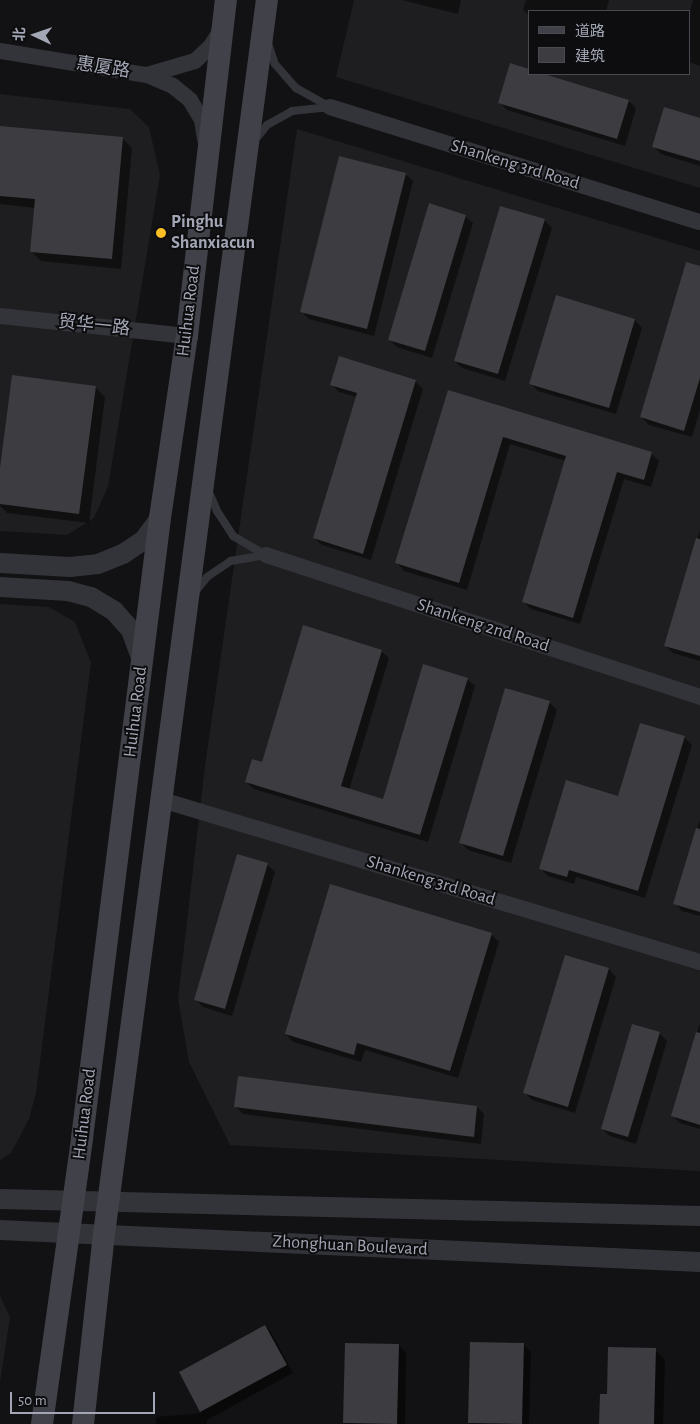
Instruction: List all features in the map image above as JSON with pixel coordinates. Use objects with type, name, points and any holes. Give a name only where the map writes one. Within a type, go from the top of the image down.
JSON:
[{"type":"main road","name":"Huihua Road","points":[[42,1424],[74,1201],[160,518],[187,336],[207,148],[226,0]]},
{"type":"main road","name":"Huihua Road","points":[[83,1424],[104,1234],[267,0]]},
{"type":"street","points":[[147,75],[195,60],[211,46],[222,29]]},
{"type":"street","name":"惠厦路","points":[[0,51],[147,75]]},
{"type":"street","points":[[147,75],[173,86],[190,100],[202,120],[207,148]]},
{"type":"street","name":"Shankeng 3rd Road","points":[[330,108],[700,222]]},
{"type":"street","name":"贸华一路","points":[[0,316],[187,336]]},
{"type":"street","points":[[0,563],[70,568],[98,564],[123,554],[144,540],[160,518]]},
{"type":"street","name":"Shankeng 2nd Road","points":[[266,555],[700,697]]},
{"type":"street","points":[[0,587],[68,591],[91,596],[114,611],[131,630],[142,660]]},
{"type":"street","name":"Shankeng 3rd Road","points":[[162,800],[700,962]]},
{"type":"street","name":"Zhonghuan Boulevard","points":[[0,1199],[700,1216]]},
{"type":"street","name":"Zhonghuan Boulevard","points":[[0,1230],[700,1262]]},
{"type":"lane","points":[[263,29],[275,64],[296,88],[330,108]]},
{"type":"lane","points":[[247,150],[267,125],[292,111],[330,108]]},
{"type":"lane","points":[[204,478],[217,512],[233,536],[266,555]]},
{"type":"lane","points":[[188,601],[206,577],[231,561],[266,555]]},
{"type":"shaded area","points":[[354,0],[700,0],[700,188],[336,77]]},
{"type":"shaded area","points":[[0,94],[130,109],[149,127],[160,175],[108,487],[94,518],[67,535],[0,531]]},
{"type":"shaded area","points":[[297,129],[700,251],[700,1171],[230,1145],[189,1062],[178,999],[205,766]]},
{"type":"shaded area","points":[[0,604],[49,607],[75,622],[91,663],[36,1093],[29,1119],[11,1153],[0,1160]]},
{"type":"shaded area","points":[[0,1296],[10,1317],[0,1382]]},
{"type":"building","points":[[510,63],[528,69],[528,75],[547,75],[629,100],[617,139],[498,103]]},
{"type":"building","points":[[664,107],[700,118],[700,161],[652,147]]},
{"type":"building","points":[[0,126],[123,137],[112,259],[30,252],[35,199],[0,196]]},
{"type":"building","points":[[339,156],[406,173],[367,329],[300,312]]},
{"type":"building","points":[[429,203],[466,215],[425,351],[388,340]]},
{"type":"building","points":[[500,206],[545,219],[498,374],[454,361]]},
{"type":"building","points":[[686,262],[700,266],[700,378],[684,431],[640,417]]},
{"type":"building","points":[[556,295],[635,319],[609,408],[529,384]]},
{"type":"building","points":[[339,356],[416,380],[363,554],[313,538],[357,393],[330,385]]},
{"type":"building","points":[[12,375],[96,386],[79,514],[0,504],[0,468]]},
{"type":"building","points":[[448,390],[652,452],[644,480],[617,472],[573,618],[522,602],[566,456],[503,437],[459,583],[395,563]]},
{"type":"building","points":[[696,538],[700,539],[700,656],[664,646]]},
{"type":"building","points":[[303,625],[382,650],[341,786],[383,799],[423,664],[468,678],[420,835],[245,782],[252,759],[262,762]]},
{"type":"building","points":[[505,688],[550,701],[503,856],[459,843]]},
{"type":"building","points":[[640,723],[685,736],[638,891],[569,870],[567,877],[539,869],[566,780],[618,796]]},
{"type":"building","points":[[696,828],[700,829],[700,912],[673,904]]},
{"type":"building","points":[[237,854],[268,863],[225,1009],[194,1000]]},
{"type":"building","points":[[330,884],[492,933],[450,1071],[357,1043],[354,1055],[285,1034]]},
{"type":"building","points":[[565,955],[609,968],[568,1107],[523,1093]]},
{"type":"building","points":[[632,1024],[660,1032],[628,1137],[601,1129]]},
{"type":"building","points":[[696,1032],[700,1033],[700,1125],[671,1116]]},
{"type":"building","points":[[238,1076],[477,1106],[474,1137],[234,1107]]},
{"type":"building","points":[[265,1325],[287,1365],[200,1412],[179,1372]]},
{"type":"building","points":[[470,1342],[524,1343],[522,1424],[468,1423]]},
{"type":"building","points":[[345,1343],[399,1344],[397,1424],[343,1423]]},
{"type":"building","points":[[608,1347],[656,1348],[654,1424],[599,1424],[600,1394],[607,1394]]},
{"type":"place","name":"Pinghu Shanxiacun","points":[[161,233]]}]
